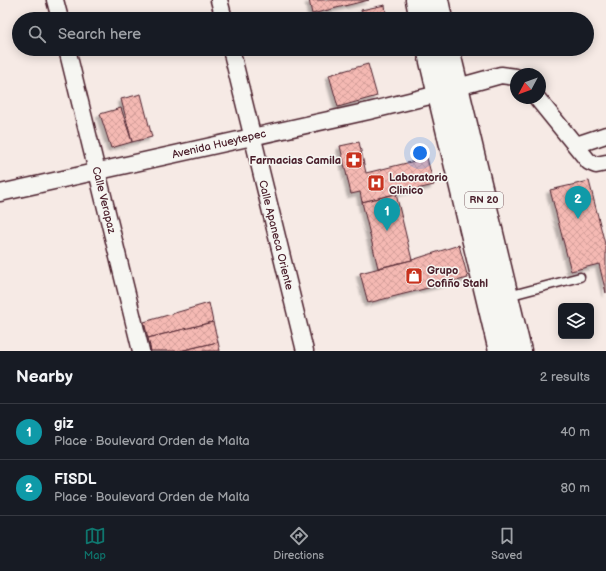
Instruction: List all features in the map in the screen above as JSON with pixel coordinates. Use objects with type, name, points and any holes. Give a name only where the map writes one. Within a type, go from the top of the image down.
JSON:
[{"type":"highway","points":[[417,0],[420,12]]},
{"type":"highway","points":[[437,0],[440,12]]},
{"type":"highway","name":"RN 20","points":[[431,56],[448,90],[507,296],[520,351]]},
{"type":"highway","name":"RN 20","points":[[448,56],[448,90],[500,351]]},
{"type":"street","points":[[55,0],[58,12]]},
{"type":"street","points":[[219,0],[222,12]]},
{"type":"street","name":"Calle Verapaz","points":[[69,56],[141,351]]},
{"type":"street","name":"Calle Apaneca Oriente","points":[[232,56],[305,351]]},
{"type":"street","name":"Avenida Hueytepec","points":[[0,193],[98,172],[448,90],[501,75],[510,76]]},
{"type":"street","points":[[542,104],[589,162],[596,165],[606,163]]},
{"type":"street","points":[[576,145],[606,135]]},
{"type":"lane","points":[[507,296],[580,277]]},
{"type":"building","points":[[309,0],[369,0],[320,12],[312,12]]},
{"type":"building","points":[[385,5],[386,12],[361,12],[361,10]]},
{"type":"building","points":[[368,64],[377,96],[338,107],[329,75]]},
{"type":"building","points":[[141,94],[152,137],[132,142],[121,99]]},
{"type":"building","points":[[121,108],[132,142],[111,148],[100,114]]},
{"type":"building","points":[[359,142],[366,173],[427,158],[434,185],[362,202],[360,192],[351,194],[340,146]]},
{"type":"building","points":[[589,181],[606,248],[606,293],[599,264],[571,271],[550,190]]},
{"type":"building","points":[[396,194],[412,260],[378,268],[362,202]]},
{"type":"building","name":"Grupo Cofiño Stahl","points":[[459,245],[468,278],[368,303],[360,273],[412,260]]},
{"type":"building","points":[[209,303],[213,322],[148,338],[144,322]]},
{"type":"building","points":[[213,322],[218,342],[180,351],[151,351],[148,338]]},
{"type":"building","points":[[218,342],[220,351],[180,351]]},
{"type":"place","name":"Farmacias Camila","points":[[354,160]]},
{"type":"place","name":"Laboratorio Clinico","points":[[376,183]]},
{"type":"place","name":"FISDL","points":[[578,219]]},
{"type":"place","name":"giz","points":[[387,231]]},
{"type":"place","name":"Grupo Cofiño Stahl","points":[[414,276]]}]
